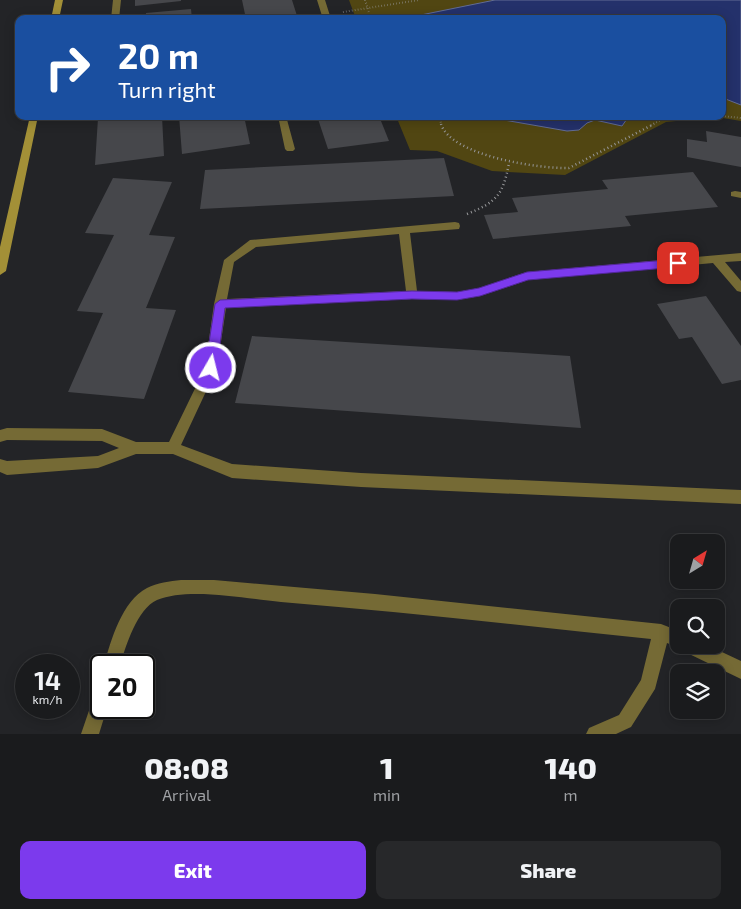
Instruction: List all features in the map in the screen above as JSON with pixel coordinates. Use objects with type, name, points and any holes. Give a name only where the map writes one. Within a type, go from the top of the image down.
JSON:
[{"type":"main road","points":[[56,15],[59,0]]},
{"type":"main road","points":[[0,271],[33,120]]},
{"type":"lane","points":[[115,15],[117,0]]},
{"type":"lane","points":[[321,0],[326,15]]},
{"type":"lane","points":[[283,120],[290,149]]},
{"type":"lane","points":[[173,448],[211,368],[224,276],[229,260],[254,243],[455,226]]},
{"type":"lane","points":[[404,230],[412,295]]},
{"type":"lane","points":[[220,304],[412,295],[457,296],[480,292],[527,276],[741,257]]},
{"type":"lane","points":[[716,260],[741,288]]},
{"type":"lane","points":[[0,436],[7,434],[102,435],[136,448]]},
{"type":"lane","points":[[0,465],[6,468],[98,462],[136,448],[173,448],[232,471],[361,480],[741,497]]},
{"type":"lane","points":[[115,654],[134,612],[150,594],[179,586],[348,599],[661,632],[670,636]]},
{"type":"lane","points":[[595,734],[625,721],[649,683],[661,632]]},
{"type":"lane","points":[[708,654],[741,670]]},
{"type":"lane","points":[[90,734],[95,719]]},
{"type":"path","points":[[365,0],[369,15]]},
{"type":"path","points":[[332,15],[419,0]]},
{"type":"path","points":[[726,116],[741,118]]},
{"type":"path","points":[[440,120],[446,134],[458,143],[509,163],[559,169],[568,168],[661,120]]},
{"type":"path","points":[[455,226],[460,216],[487,206],[500,196],[506,180],[509,163]]},
{"type":"shaded area","points":[[349,0],[741,0],[741,121],[726,118],[726,15],[355,15]]},
{"type":"shaded area","points":[[398,120],[686,120],[666,122],[565,175],[492,171],[437,151],[410,150]]},
{"type":"water","points":[[495,0],[741,0],[741,105],[726,99],[726,15],[421,15]]},
{"type":"water","points":[[504,120],[595,120],[587,123],[579,130],[567,131]]},
{"type":"water","points":[[595,120],[626,120],[622,126]]},
{"type":"building","points":[[135,0],[181,0],[181,1],[135,6]]},
{"type":"building","points":[[242,0],[292,0],[297,15],[245,15]]},
{"type":"building","points":[[191,9],[192,15],[146,15],[146,13]]},
{"type":"building","points":[[98,120],[162,120],[164,156],[95,165]]},
{"type":"building","points":[[179,120],[245,120],[250,144],[182,154]]},
{"type":"building","points":[[318,120],[381,120],[389,141],[328,149]]},
{"type":"building","points":[[706,131],[741,137],[741,167],[687,157],[687,139],[707,142]]},
{"type":"building","points":[[444,158],[454,196],[200,209],[205,170]]},
{"type":"building","points":[[693,172],[718,207],[625,216],[631,226],[493,239],[484,215],[518,212],[512,198],[608,189],[602,180]]},
{"type":"building","points":[[113,178],[172,182],[149,235],[175,237],[146,308],[176,310],[144,399],[68,392],[103,313],[77,311],[114,235],[85,233]]},
{"type":"building","points":[[706,296],[741,346],[741,380],[722,384],[692,337],[679,339],[657,304]]},
{"type":"building","points":[[252,336],[570,356],[581,428],[235,403]]},
{"type":"route","points":[[211,368],[220,304],[412,295],[457,296],[480,292],[527,276],[678,263]]}]
